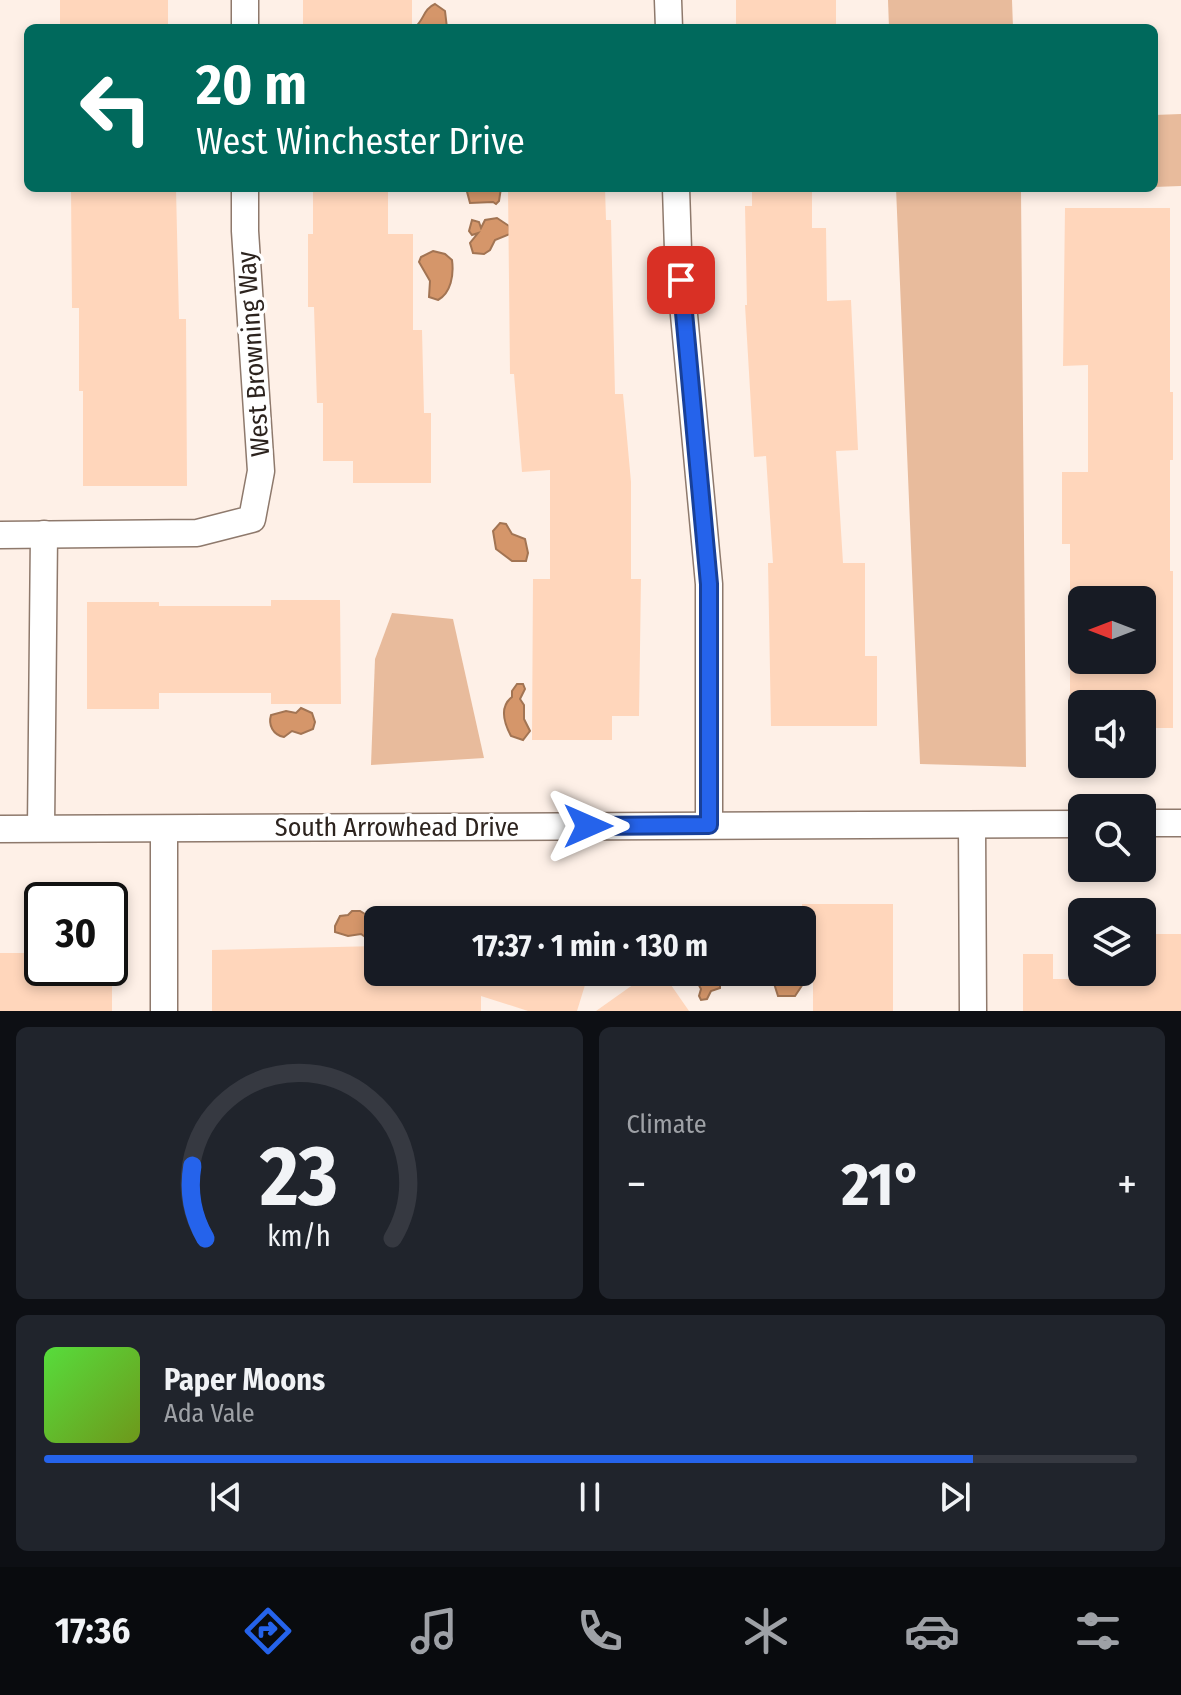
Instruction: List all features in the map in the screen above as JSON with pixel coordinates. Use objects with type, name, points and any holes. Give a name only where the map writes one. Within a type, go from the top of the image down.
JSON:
[{"type":"street","points":[[245,0],[245,24]]},
{"type":"street","points":[[668,0],[669,24]]},
{"type":"street","name":"West Browning Way","points":[[44,534],[197,533],[252,519],[261,471],[245,192]]},
{"type":"street","points":[[676,192],[678,250],[709,584],[709,825]]},
{"type":"street","points":[[0,535],[44,534],[41,828]]},
{"type":"street","points":[[1156,823],[1181,823]]},
{"type":"street","name":"South Arrowhead Drive","points":[[0,829],[1068,824]]},
{"type":"street","points":[[972,825],[973,1011]]},
{"type":"street","points":[[164,829],[164,1011]]},
{"type":"shaded area","points":[[888,0],[1012,0],[1013,24],[889,24]]},
{"type":"shaded area","points":[[435,4],[445,11],[447,24],[418,24]]},
{"type":"shaded area","points":[[1181,114],[1181,186],[1158,187],[1158,115]]},
{"type":"shaded area","points":[[467,192],[500,192],[496,204],[470,203]]},
{"type":"shaded area","points":[[896,192],[1021,192],[1026,767],[920,764]]},
{"type":"shaded area","points":[[497,218],[509,226],[510,234],[495,240],[484,254],[473,253],[470,243],[478,233],[472,235],[469,231],[472,220],[479,222],[481,228],[485,220]]},
{"type":"shaded area","points":[[433,251],[445,254],[452,260],[451,283],[438,300],[429,297],[430,281],[419,262],[421,257]]},
{"type":"shaded area","points":[[500,523],[506,524],[512,534],[525,539],[526,561],[512,561],[496,549],[493,531]]},
{"type":"shaded area","points":[[392,613],[453,619],[484,758],[371,765],[375,659]]},
{"type":"shaded area","points":[[517,684],[523,684],[525,689],[520,699],[530,731],[523,740],[511,736],[504,715],[505,705]]},
{"type":"shaded area","points":[[301,708],[312,713],[315,722],[313,729],[301,734],[292,731],[284,737],[274,732],[271,715],[286,711],[296,713]]},
{"type":"shaded area","points":[[352,911],[364,913],[364,936],[335,932],[340,916]]},
{"type":"shaded area","points":[[699,986],[720,986],[711,991],[707,999],[701,1000]]},
{"type":"shaded area","points":[[775,986],[802,986],[795,996],[778,996]]},
{"type":"building","points":[[60,0],[168,0],[168,24],[60,24]]},
{"type":"building","points":[[303,0],[412,0],[412,24],[303,24]]},
{"type":"building","points":[[736,0],[836,0],[836,24],[736,24]]},
{"type":"building","points":[[71,192],[176,192],[179,319],[186,319],[187,486],[83,486],[79,308],[72,308]]},
{"type":"building","points":[[313,192],[388,192],[388,234],[413,234],[413,330],[422,330],[424,413],[431,413],[431,483],[353,483],[353,461],[323,461],[323,403],[317,403],[314,307],[308,307],[308,234],[313,234]]},
{"type":"building","points":[[508,192],[605,192],[606,220],[611,220],[615,394],[623,394],[631,482],[631,579],[641,579],[639,716],[612,716],[612,740],[532,740],[533,579],[550,579],[550,470],[522,472],[514,374],[510,374]]},
{"type":"building","points":[[752,192],[812,192],[812,228],[826,228],[827,301],[851,300],[858,450],[836,451],[843,563],[865,563],[865,656],[877,656],[877,726],[771,726],[768,563],[773,563],[766,456],[754,457],[745,305],[745,206],[752,206]]},
{"type":"building","points":[[1065,208],[1170,208],[1173,728],[1156,728],[1156,690],[1070,690],[1070,674],[1156,674],[1156,586],[1070,586],[1070,544],[1062,544],[1062,472],[1088,472],[1088,365],[1063,366]]},
{"type":"building","points":[[271,600],[340,600],[341,704],[271,704],[271,693],[159,693],[159,709],[87,709],[87,602],[159,602],[159,606],[271,606]]},
{"type":"building","points":[[893,904],[893,1011],[813,1011],[816,906],[802,906]]},
{"type":"building","points":[[1156,934],[1181,934],[1181,1011],[1023,1011],[1023,954],[1053,954],[1053,979],[1068,979],[1068,986],[1156,986]]},
{"type":"building","points":[[364,946],[364,986],[585,986],[577,1011],[528,1011],[481,996],[481,1011],[212,1011],[212,950]]},
{"type":"building","points":[[0,953],[24,953],[24,986],[112,986],[112,1011],[0,1011]]},
{"type":"building","points":[[631,986],[672,986],[689,1011],[596,1011]]},
{"type":"route","points":[[588,826],[709,825],[709,584],[681,280]]}]
